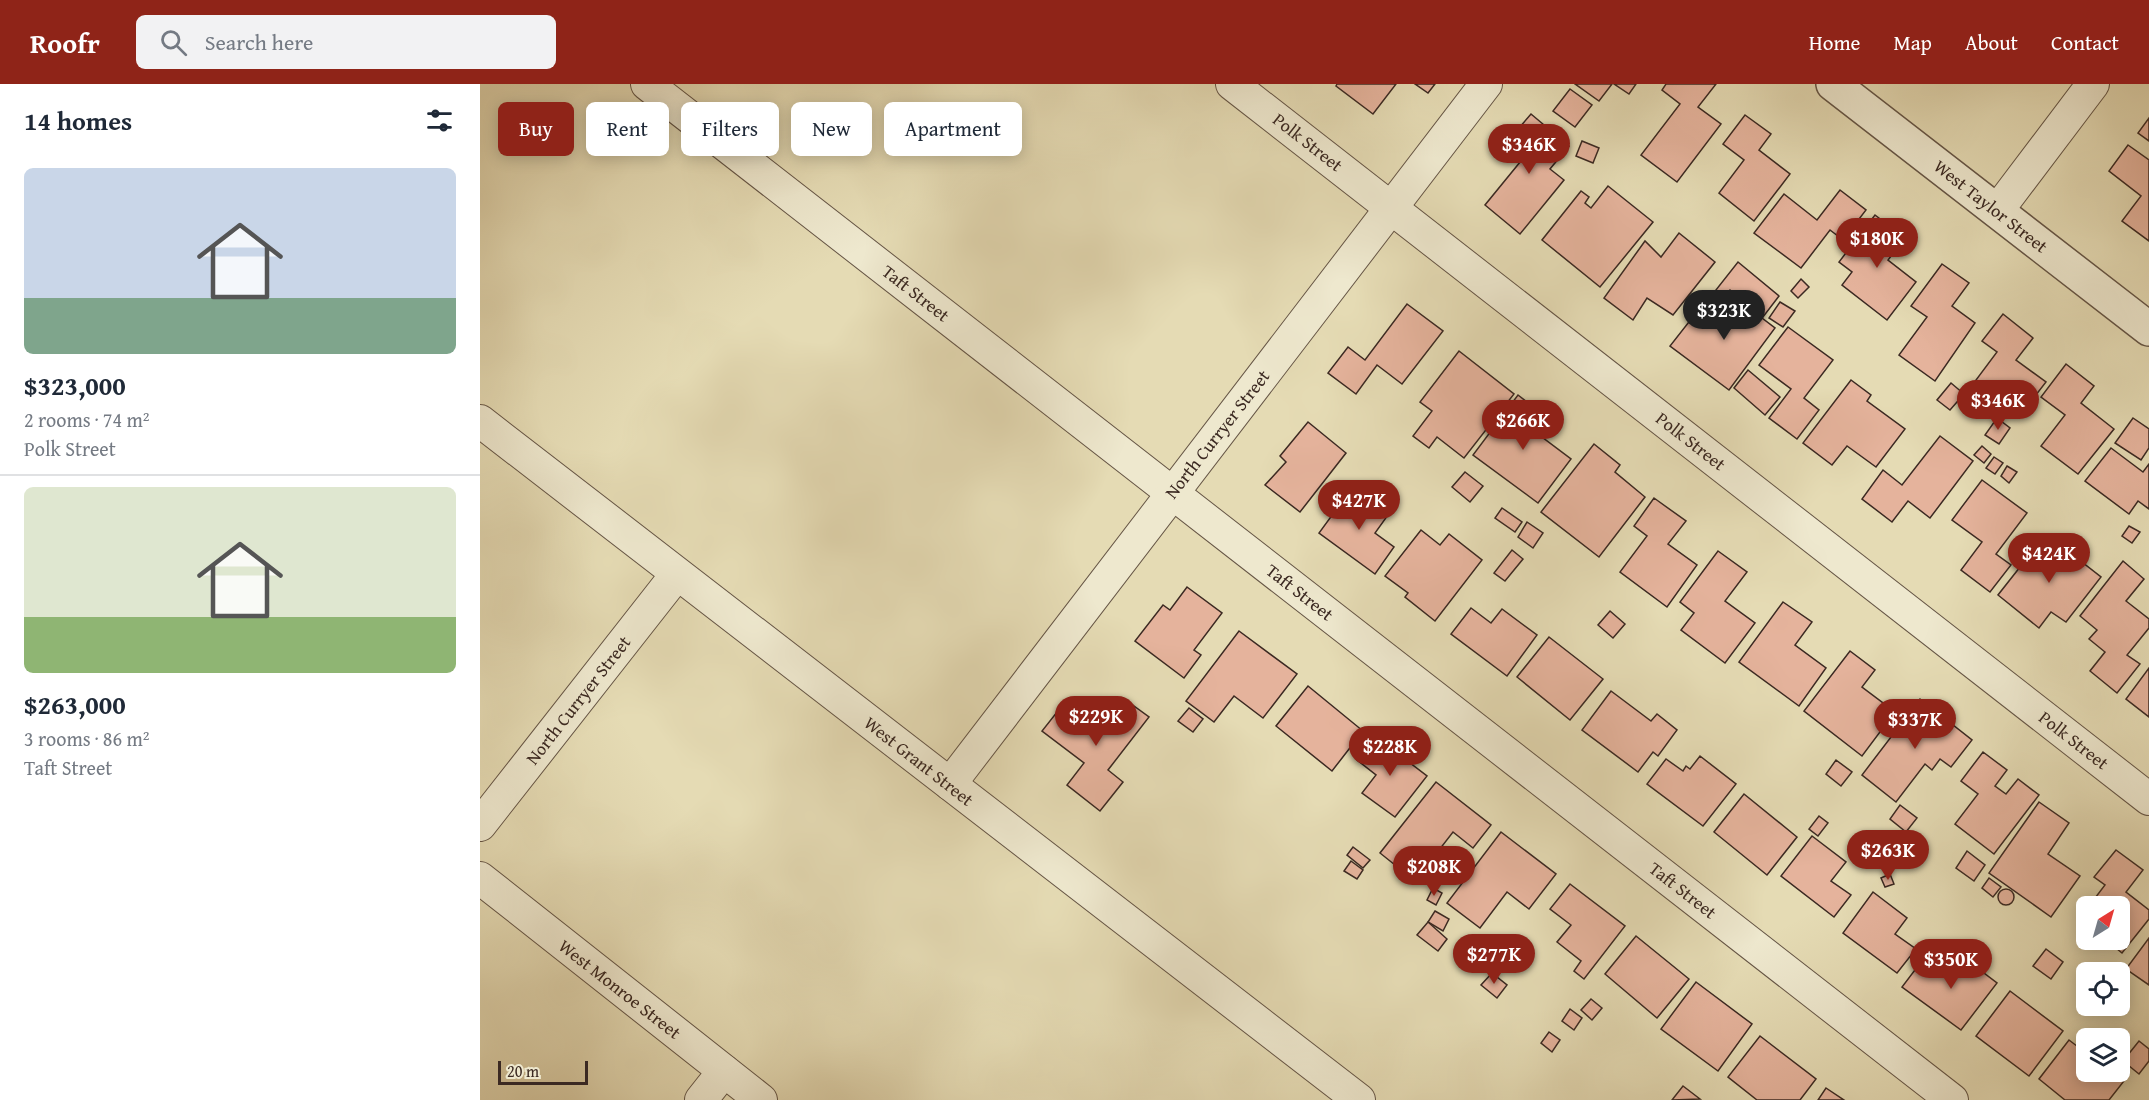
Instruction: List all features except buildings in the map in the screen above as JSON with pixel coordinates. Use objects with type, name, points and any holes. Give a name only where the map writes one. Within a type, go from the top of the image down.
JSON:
[{"type":"street","name":"Taft Street","points":[[647,84],[1952,1100]]},
{"type":"street","name":"Polk Street","points":[[1232,84],[2149,799]]},
{"type":"street","name":"North Curryer Street","points":[[950,784],[1486,84]]},
{"type":"street","name":"West Taylor Street","points":[[1833,84],[2149,329]]},
{"type":"street","points":[[1996,211],[2093,84]]},
{"type":"street","name":"West Grant Street","points":[[480,421],[1359,1100]]},
{"type":"street","name":"North Curryer Street","points":[[480,825],[677,574]]},
{"type":"street","name":"West Monroe Street","points":[[480,878],[761,1100]]},
{"type":"street","points":[[701,1100],[724,1071]]}]
